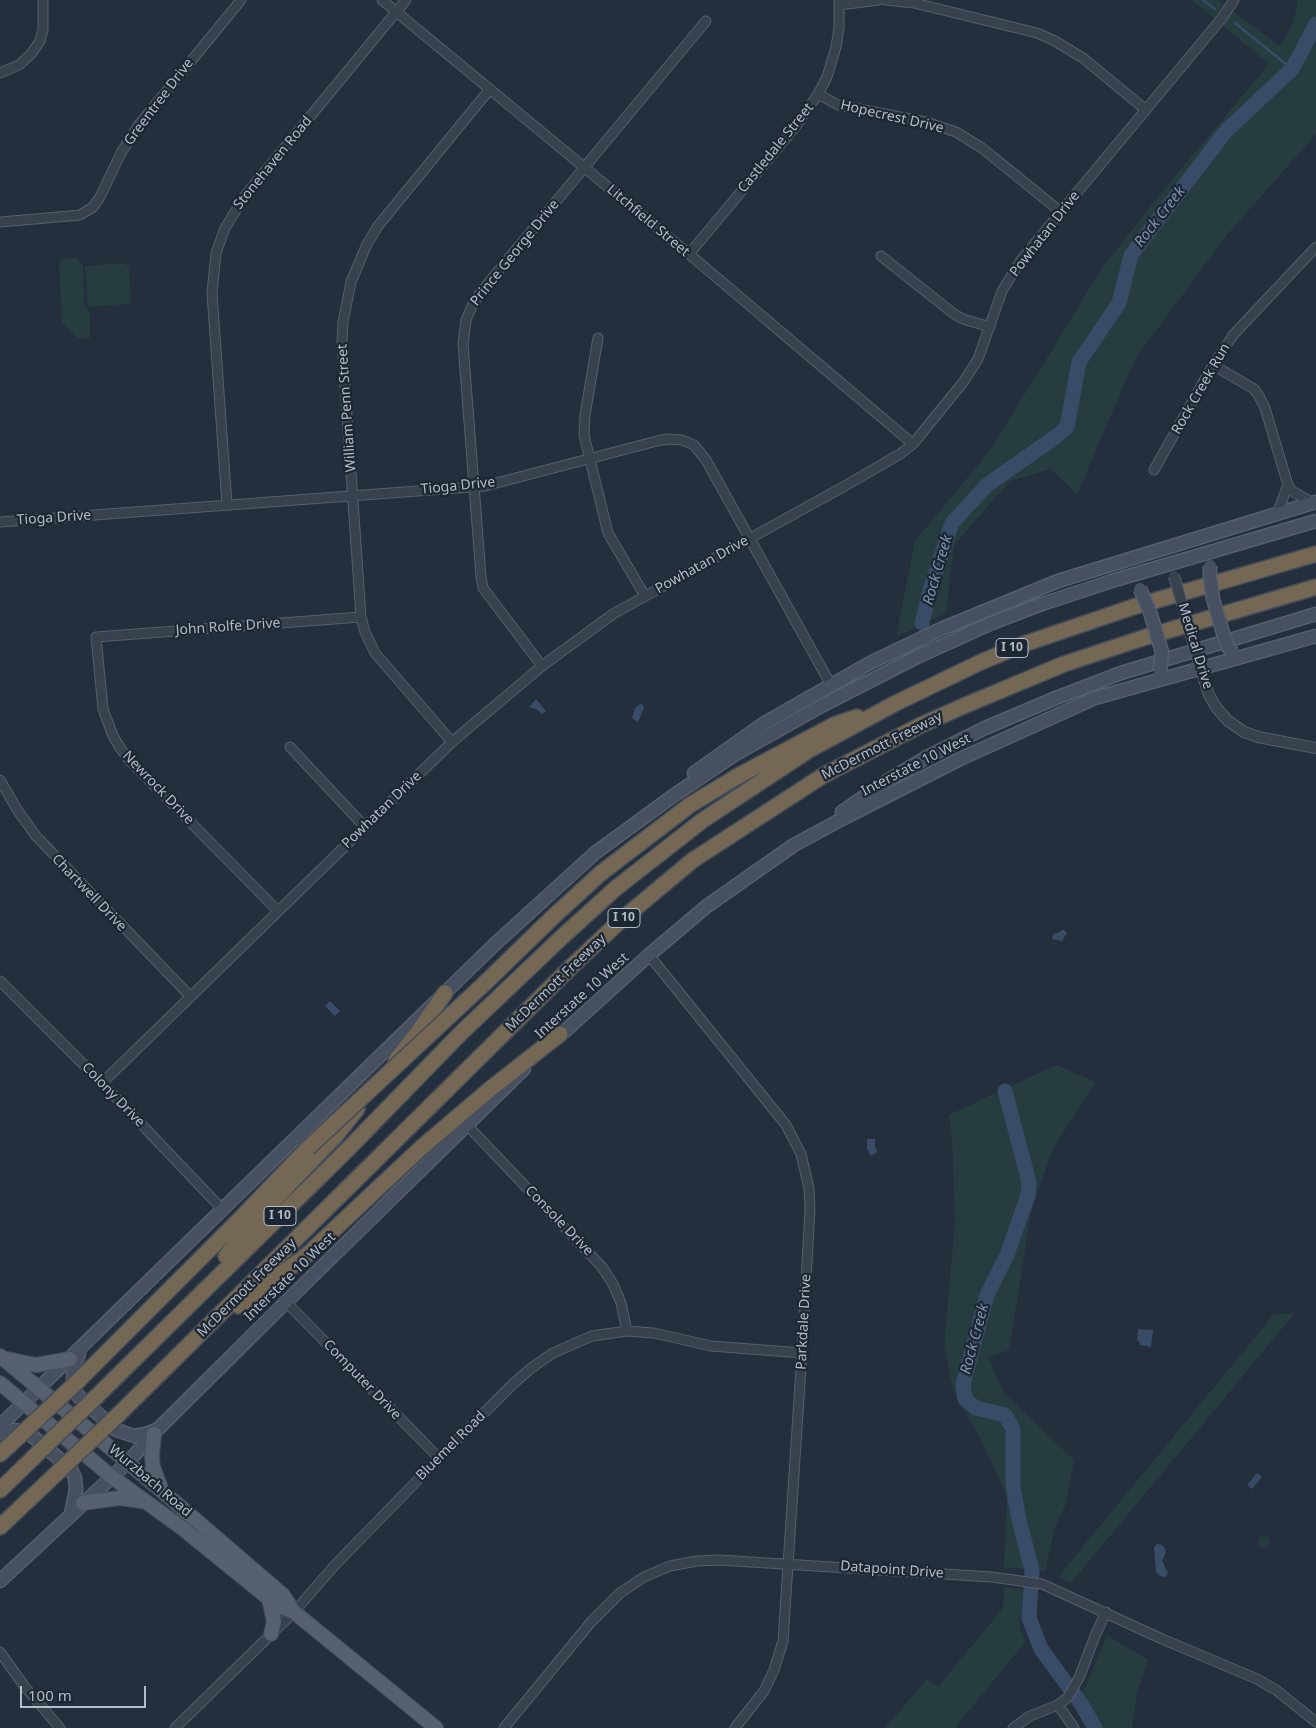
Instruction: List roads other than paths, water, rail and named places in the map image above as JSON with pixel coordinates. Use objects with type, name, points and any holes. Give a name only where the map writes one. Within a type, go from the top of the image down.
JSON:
[{"type":"highway","name":"McDermott Freeway","points":[[0,1490],[341,1156],[461,1033],[616,888],[703,820],[810,750],[933,684],[1024,644],[1133,607],[1316,554]]},
{"type":"highway","name":"McDermott Freeway","points":[[0,1527],[119,1414],[578,960],[620,921],[693,860],[824,775],[966,704],[1064,664],[1146,637],[1316,587]]},
{"type":"highway","points":[[0,1454],[78,1381],[308,1148],[601,874],[690,805],[738,776],[836,724],[896,703]]},
{"type":"highway","points":[[177,1316],[258,1217],[337,1134],[416,1035],[445,993]]},
{"type":"highway","points":[[198,1336],[308,1254],[422,1147],[489,1090],[560,1034]]},
{"type":"main road","points":[[0,1426],[494,945],[645,810],[710,761],[763,724],[831,685],[870,663],[941,629],[1058,581],[1314,503]]},
{"type":"main road","points":[[613,838],[734,755],[893,669],[992,623],[1115,580],[1316,521]]},
{"type":"main road","points":[[1228,547],[1214,559],[1210,566],[1212,599],[1228,647],[1233,652],[1249,655]]},
{"type":"main road","points":[[1115,580],[1130,582],[1140,589],[1150,612],[1162,652],[1160,671],[1155,678],[1145,685]]},
{"type":"main road","points":[[794,845],[887,780],[927,757],[985,728],[1121,673],[1316,614]]},
{"type":"main road","name":"Interstate 10 West","points":[[0,1581],[71,1513],[112,1478],[286,1302],[560,1034],[707,906],[794,845],[916,781],[1095,698],[1316,636]]},
{"type":"main road","points":[[80,1349],[73,1371],[75,1391],[79,1397],[115,1429],[134,1436],[156,1432],[152,1456],[153,1466],[162,1491]]},
{"type":"main road","points":[[1,1357],[36,1365],[70,1359]]},
{"type":"main road","name":"Wurzbach Road","points":[[1,1357],[283,1595],[294,1612],[436,1728]]},
{"type":"main road","name":"Wurzbach Road","points":[[0,1384],[112,1478],[182,1528],[278,1606],[294,1612]]},
{"type":"main road","points":[[0,1433],[14,1430],[32,1435],[71,1469],[75,1478],[76,1499],[71,1513]]},
{"type":"main road","points":[[83,1502],[119,1498],[144,1501]]},
{"type":"main road","points":[[270,1599],[274,1622],[271,1634]]},
{"type":"street","points":[[0,73],[19,65],[31,54],[40,41],[43,30],[43,0]]},
{"type":"street","name":"Greentree Drive","points":[[0,222],[80,215],[88,211],[96,203],[121,153],[138,126],[241,0]]},
{"type":"street","name":"Litchfield Street","points":[[382,0],[689,254],[913,444]]},
{"type":"street","name":"Stonehaven Road","points":[[227,505],[212,293],[216,253],[225,228],[244,197],[406,0]]},
{"type":"street","points":[[839,2],[879,0]]},
{"type":"street","points":[[886,0],[914,3],[1038,33],[1066,47],[1082,58],[1146,110]]},
{"type":"street","name":"Powhatan Drive","points":[[102,1083],[452,742],[542,666],[613,614],[890,460],[913,444],[964,381],[978,359],[999,299],[1021,260],[1222,18],[1234,0]]},
{"type":"street","name":"Castledale Street","points":[[689,254],[796,126],[818,94],[832,63],[836,47],[839,28],[839,2]]},
{"type":"street","name":"Prince George Drive","points":[[542,666],[483,588],[463,344],[466,320],[480,292],[706,21]]},
{"type":"street","name":"William Penn Street","points":[[452,742],[375,654],[365,632],[361,617],[342,342],[350,282],[367,244],[378,226],[490,89]]},
{"type":"street","name":"Hopecrest Drive","points":[[818,94],[838,105],[926,122],[956,132],[982,148],[1061,212]]},
{"type":"street","name":"Rock Creek Run","points":[[1154,470],[1213,365],[1234,334],[1303,263],[1316,247]]},
{"type":"street","points":[[881,256],[954,314],[963,319],[990,327]]},
{"type":"street","points":[[598,338],[584,435],[608,533],[645,596]]},
{"type":"street","points":[[1213,365],[1254,389],[1265,408],[1288,485],[1292,491],[1314,503]]},
{"type":"street","name":"Tioga Drive","points":[[0,522],[485,486],[661,440],[676,439],[690,443],[698,449],[706,460],[831,685]]},
{"type":"street","points":[[1277,514],[1288,485]]},
{"type":"street","name":"Medical Drive","points":[[1171,563],[1209,695],[1216,707],[1227,720],[1244,732],[1258,737],[1316,748]]},
{"type":"street","name":"John Rolfe Drive","points":[[96,637],[361,617]]},
{"type":"street","name":"Newrock Drive","points":[[96,637],[103,710],[113,736],[129,760],[278,911]]},
{"type":"street","points":[[290,747],[365,827]]},
{"type":"street","name":"Chartwell Drive","points":[[0,780],[18,811],[36,836],[190,996]]},
{"type":"street","name":"Parkdale Drive","points":[[649,955],[772,1106],[790,1132],[801,1154],[809,1188],[810,1209],[802,1353],[784,1631],[778,1660],[764,1691],[735,1728]]},
{"type":"street","name":"Colony Drive","points":[[0,982],[102,1083],[223,1210]]},
{"type":"street","name":"Console Drive","points":[[467,1125],[602,1267],[616,1290],[627,1331]]},
{"type":"street","name":"Computer Drive","points":[[286,1302],[439,1458]]},
{"type":"street","name":"Bluemel Road","points":[[175,1728],[294,1612],[334,1565],[439,1458],[514,1383],[544,1358],[565,1346],[592,1336],[627,1331],[654,1333],[711,1346],[802,1353]]},
{"type":"street","name":"Datapoint Drive","points":[[504,1728],[610,1601],[644,1577],[670,1566],[697,1561],[719,1560],[1018,1579],[1042,1584],[1162,1639],[1257,1679],[1276,1690],[1316,1722]]},
{"type":"street","points":[[1013,1728],[1030,1716],[1058,1706],[1068,1697],[1075,1686],[1106,1612]]},
{"type":"street","points":[[0,1652],[60,1728]]},
{"type":"street","points":[[1058,1706],[1074,1728]]},
{"type":"water","points":[[536,699],[546,711],[542,714],[536,709],[529,707]]},
{"type":"water","points":[[640,704],[644,708],[638,722],[632,718],[635,708]]},
{"type":"water","points":[[1062,930],[1067,933],[1062,941],[1052,939],[1053,934]]},
{"type":"water","points":[[330,1001],[340,1011],[335,1016],[325,1006]]},
{"type":"water","points":[[867,1139],[875,1139],[877,1152],[871,1156],[867,1148]]},
{"type":"water","points":[[1138,1329],[1153,1330],[1151,1347],[1140,1345],[1137,1340]]},
{"type":"water","points":[[1257,1473],[1262,1477],[1252,1489],[1247,1485]]},
{"type":"water","points":[[1157,1544],[1162,1545],[1166,1552],[1162,1561],[1168,1573],[1165,1577],[1160,1576],[1156,1572],[1154,1547]]},
{"type":"waterway","points":[[1203,0],[1215,9]]},
{"type":"waterway","points":[[1235,23],[1292,69]]},
{"type":"waterway","name":"Rock Creek","points":[[922,623],[930,590],[952,523],[987,485],[1067,427],[1079,362],[1119,303],[1131,255],[1226,131],[1292,69],[1316,24]]},
{"type":"waterway","name":"Rock Creek","points":[[1005,1091],[1029,1182],[1028,1195],[1007,1255],[987,1295],[963,1384],[965,1399],[976,1408],[1005,1415],[1013,1429],[1013,1486],[1019,1520],[1032,1570],[1029,1618],[1041,1649],[1082,1705],[1095,1728]]}]
